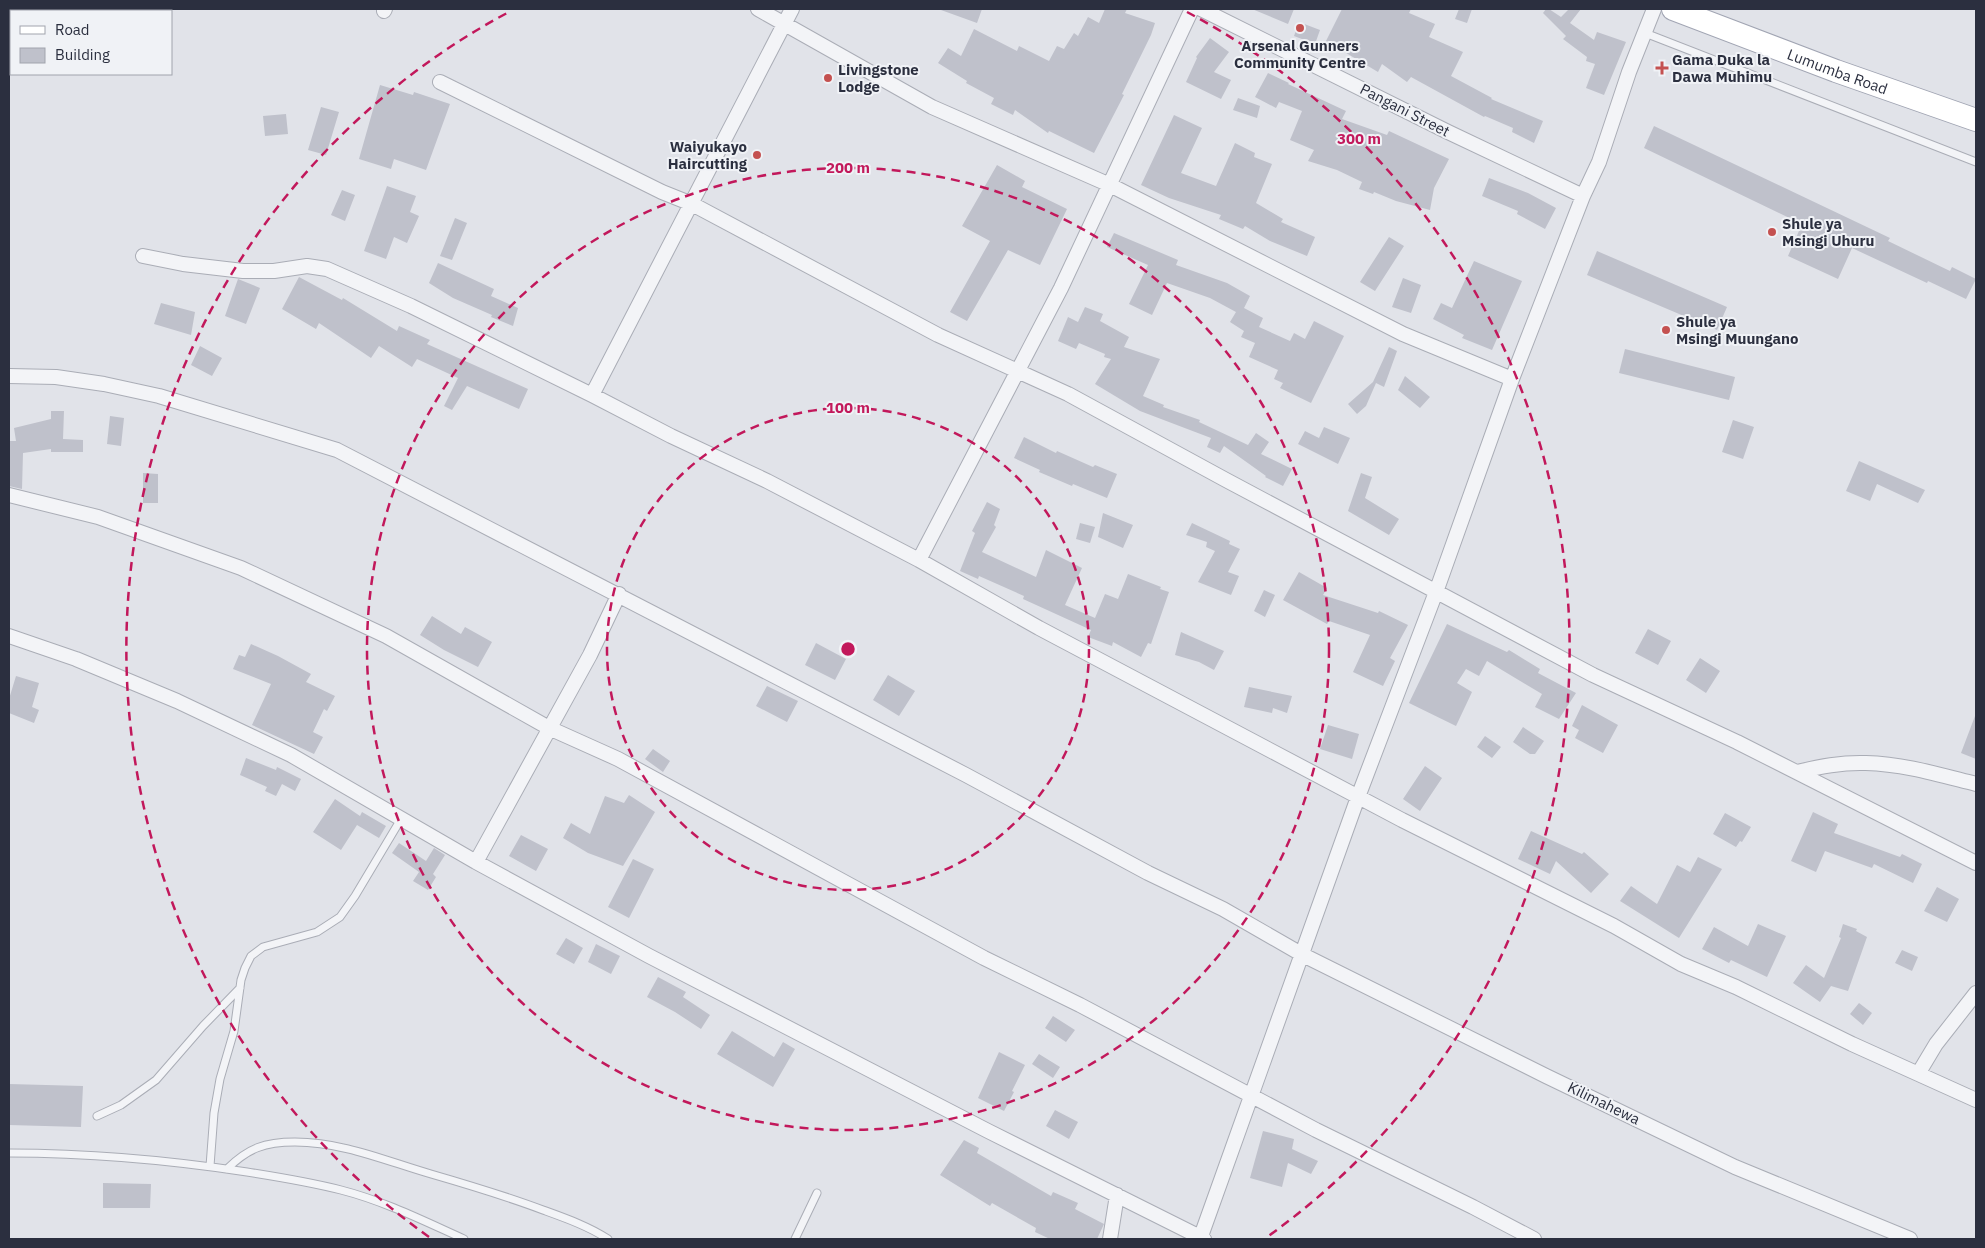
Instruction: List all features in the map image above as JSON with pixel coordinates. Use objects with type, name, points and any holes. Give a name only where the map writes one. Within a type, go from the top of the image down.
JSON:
[{"type":"main road","name":"Lumumba Road","points":[[1673,9],[1836,71],[1976,120]]},
{"type":"street","points":[[758,9],[932,107],[1110,185],[1403,334],[1512,379]]},
{"type":"street","points":[[592,395],[692,204],[783,23],[792,9]]},
{"type":"street","points":[[919,560],[1061,288],[1192,9]]},
{"type":"street","name":"Pangani Street","points":[[1201,9],[1448,132],[1583,196]]},
{"type":"street","points":[[9,636],[76,660],[177,702],[291,755],[476,862],[649,956],[1202,1239],[1358,797],[1436,592],[1512,379],[1583,196],[1599,162],[1629,72],[1654,9]]},
{"type":"street","points":[[440,82],[654,188],[692,204],[938,335],[1068,394],[1593,675],[1797,772],[1976,863]]},
{"type":"street","points":[[143,256],[183,264],[243,271],[274,271],[307,266],[327,269],[412,306],[672,436],[767,481],[919,560],[1039,628],[1358,797],[1614,926],[1681,964],[1736,987],[1976,1100]]},
{"type":"street","name":"Kilimahewa","points":[[9,376],[56,377],[94,382],[159,396],[337,450],[619,594],[1033,810],[1148,873],[1223,909],[1303,955],[1546,1076],[1735,1167],[1910,1239]]},
{"type":"street","points":[[9,495],[98,516],[241,568],[386,636],[549,728],[618,759],[960,944],[1253,1095],[1316,1130],[1474,1207],[1534,1239]]},
{"type":"street","points":[[476,862],[590,655],[619,594]]},
{"type":"street","points":[[1797,772],[1829,765],[1865,762],[1911,767],[1976,784]]},
{"type":"street","points":[[1918,1074],[1936,1044],[1976,993]]},
{"type":"street","points":[[1110,1239],[1117,1195]]},
{"type":"lane","points":[[1645,33],[1976,162]]},
{"type":"lane","points":[[210,1166],[220,1079],[234,1031],[245,968],[251,956],[262,947],[317,932],[340,917],[355,896],[401,819]]},
{"type":"lane","points":[[97,1116],[121,1105],[156,1080],[203,1026],[240,988]]},
{"type":"lane","points":[[227,1169],[251,1149],[274,1143],[332,1144],[389,1159],[520,1202],[591,1228],[608,1239]]},
{"type":"lane","points":[[9,1153],[69,1153],[210,1166],[290,1179],[342,1190],[391,1206],[464,1239]]},
{"type":"lane","points":[[795,1239],[817,1193]]},
{"type":"building","points":[[941,9],[982,9],[977,23]]},
{"type":"building","points":[[1105,9],[1127,9],[1125,13],[1155,23],[1122,94],[1124,95],[1094,153],[1049,131],[1048,133],[1015,110],[1013,115],[991,104],[994,98],[966,83],[967,81],[938,63],[948,48],[961,56],[974,29],[1017,51],[1019,46],[1049,61],[1057,46],[1064,49],[1074,33],[1078,36],[1088,17],[1099,23]]},
{"type":"building","points":[[1252,9],[1294,9],[1288,24]]},
{"type":"building","points":[[1342,9],[1411,9],[1409,13],[1435,24],[1429,37],[1463,52],[1451,76],[1491,99],[1543,121],[1534,143],[1512,132],[1513,128],[1484,117],[1411,77],[1407,82],[1382,64],[1378,72],[1326,41]]},
{"type":"building","points":[[1459,9],[1472,9],[1467,23],[1455,19]]},
{"type":"building","points":[[1546,9],[1561,17],[1569,9],[1581,9],[1570,23],[1594,40],[1597,32],[1626,42],[1604,95],[1586,88],[1595,64],[1586,61],[1587,57],[1563,39],[1566,36],[1543,13]]},
{"type":"building","points":[[1299,22],[1320,30],[1315,44],[1294,36]]},
{"type":"building","points":[[1210,38],[1229,52],[1214,72],[1231,80],[1221,99],[1186,82],[1196,57]]},
{"type":"building","points":[[1268,73],[1346,111],[1342,119],[1387,135],[1389,131],[1449,159],[1434,188],[1430,210],[1359,189],[1362,182],[1337,170],[1308,161],[1314,150],[1290,140],[1302,111],[1279,102],[1276,108],[1255,97]]},
{"type":"building","points":[[380,85],[413,95],[414,92],[450,104],[426,170],[394,159],[391,169],[359,159]]},
{"type":"building","points":[[1238,98],[1260,106],[1257,118],[1233,110]]},
{"type":"building","points":[[321,107],[339,112],[326,155],[308,150]]},
{"type":"building","points":[[286,114],[288,134],[265,136],[263,116]]},
{"type":"building","points":[[1174,115],[1202,128],[1181,173],[1216,186],[1235,143],[1255,153],[1254,157],[1272,164],[1256,203],[1283,219],[1281,222],[1315,237],[1307,256],[1270,241],[1245,226],[1243,229],[1219,219],[1221,215],[1169,198],[1141,185]]},
{"type":"building","points":[[1654,126],[1890,238],[1888,241],[1950,271],[1952,267],[1976,279],[1966,299],[1852,248],[1838,279],[1788,256],[1802,224],[1644,148]]},
{"type":"building","points":[[997,165],[1025,181],[1022,187],[1067,209],[1040,265],[1008,250],[967,321],[950,312],[990,241],[962,226]]},
{"type":"building","points":[[1489,178],[1528,193],[1556,208],[1545,229],[1517,214],[1518,211],[1482,196]]},
{"type":"building","points":[[387,186],[416,196],[410,212],[419,216],[407,243],[394,237],[386,259],[364,251]]},
{"type":"building","points":[[342,190],[355,195],[345,221],[331,215]]},
{"type":"building","points":[[455,218],[467,223],[452,260],[440,256]]},
{"type":"building","points":[[1114,233],[1178,260],[1176,265],[1227,283],[1250,296],[1244,308],[1263,318],[1259,327],[1290,341],[1294,333],[1305,339],[1314,321],[1344,336],[1311,403],[1280,388],[1283,383],[1274,379],[1278,370],[1249,357],[1255,343],[1241,337],[1244,331],[1230,322],[1236,312],[1210,298],[1167,283],[1152,315],[1129,304],[1148,265],[1107,247]]},
{"type":"building","points":[[1389,237],[1404,246],[1375,291],[1360,282]]},
{"type":"building","points":[[1597,251],[1727,307],[1717,330],[1587,275]]},
{"type":"building","points":[[1474,261],[1522,281],[1492,350],[1462,338],[1464,335],[1433,319],[1441,303],[1452,308]]},
{"type":"building","points":[[438,263],[494,289],[491,296],[518,308],[513,326],[453,298],[429,283]]},
{"type":"building","points":[[299,277],[342,300],[343,298],[397,331],[399,326],[430,340],[427,344],[528,389],[519,409],[467,386],[452,410],[444,406],[458,378],[417,359],[412,367],[379,346],[371,358],[319,323],[316,329],[282,309]]},
{"type":"building","points":[[1403,278],[1421,285],[1411,313],[1392,307]]},
{"type":"building","points":[[238,279],[260,288],[246,324],[225,316]]},
{"type":"building","points":[[161,303],[195,312],[191,335],[154,324]]},
{"type":"building","points":[[1085,307],[1103,314],[1100,321],[1129,337],[1124,347],[1160,359],[1143,396],[1164,405],[1163,407],[1200,420],[1199,422],[1248,445],[1256,433],[1269,442],[1261,454],[1292,469],[1283,486],[1265,477],[1224,446],[1220,453],[1207,447],[1211,438],[1140,411],[1095,384],[1111,359],[1104,357],[1105,354],[1079,343],[1076,349],[1058,341],[1068,317],[1078,322]]},
{"type":"building","points":[[200,346],[222,358],[212,376],[191,365]]},
{"type":"building","points":[[1389,347],[1397,351],[1384,387],[1376,383],[1366,406],[1357,414],[1348,404],[1373,382]]},
{"type":"building","points":[[1625,349],[1735,377],[1729,400],[1619,373]]},
{"type":"building","points":[[1405,376],[1430,397],[1420,408],[1398,390]]},
{"type":"building","points":[[51,411],[64,411],[63,439],[83,440],[83,452],[51,452],[51,449],[23,453],[22,489],[9,486],[9,441],[16,441],[14,428],[51,419]]},
{"type":"building","points":[[110,416],[124,418],[121,446],[107,444]]},
{"type":"building","points":[[1733,420],[1754,427],[1743,459],[1722,452]]},
{"type":"building","points":[[1324,427],[1350,438],[1338,464],[1298,444],[1305,431],[1319,438]]},
{"type":"building","points":[[1024,437],[1056,453],[1057,451],[1093,467],[1095,465],[1117,474],[1107,498],[1039,472],[1040,470],[1014,458]]},
{"type":"building","points":[[1859,461],[1925,490],[1918,503],[1877,484],[1870,501],[1846,491]]},
{"type":"building","points":[[143,473],[158,474],[158,503],[143,503]]},
{"type":"building","points":[[1361,473],[1372,477],[1365,498],[1399,519],[1389,535],[1348,511]]},
{"type":"building","points":[[987,502],[1000,509],[994,525],[996,527],[982,552],[1036,577],[1046,550],[1082,568],[1065,605],[1095,618],[1105,594],[1118,599],[1128,574],[1169,592],[1151,644],[1148,643],[1141,657],[1113,642],[1112,646],[1088,637],[1091,630],[1023,599],[1024,596],[979,576],[978,579],[960,571],[975,533],[972,531]]},
{"type":"building","points":[[1103,513],[1133,525],[1123,548],[1098,537]]},
{"type":"building","points":[[1080,523],[1095,527],[1090,543],[1076,539]]},
{"type":"building","points":[[1192,523],[1230,541],[1229,544],[1240,549],[1228,572],[1239,576],[1231,595],[1198,582],[1215,551],[1206,547],[1207,542],[1186,535]]},
{"type":"building","points":[[1299,572],[1327,588],[1323,595],[1378,613],[1379,611],[1408,625],[1390,658],[1395,661],[1383,686],[1353,672],[1370,635],[1329,621],[1327,624],[1283,600]]},
{"type":"building","points":[[1264,590],[1275,595],[1265,617],[1254,611]]},
{"type":"building","points":[[432,616],[461,634],[465,627],[492,642],[478,667],[444,650],[420,635]]},
{"type":"building","points":[[1447,624],[1507,652],[1509,650],[1540,669],[1538,673],[1576,693],[1559,719],[1535,707],[1542,694],[1487,661],[1479,676],[1466,669],[1457,683],[1472,692],[1456,726],[1409,703]]},
{"type":"building","points":[[1648,629],[1671,641],[1658,665],[1635,653]]},
{"type":"building","points":[[1181,632],[1224,651],[1214,670],[1199,662],[1175,655]]},
{"type":"building","points":[[816,643],[846,659],[835,680],[805,665]]},
{"type":"building","points":[[251,644],[311,674],[306,682],[335,696],[327,711],[324,709],[313,732],[323,737],[314,754],[252,725],[271,684],[233,669],[239,655],[245,657]]},
{"type":"building","points":[[1700,658],[1720,671],[1706,693],[1686,680]]},
{"type":"building","points":[[888,675],[915,691],[899,716],[873,700]]},
{"type":"building","points":[[16,676],[39,683],[32,707],[39,710],[34,723],[9,713],[9,699]]},
{"type":"building","points":[[767,686],[798,701],[787,722],[756,706]]},
{"type":"building","points":[[1249,687],[1292,696],[1287,713],[1273,708],[1272,713],[1244,707]]},
{"type":"building","points":[[1582,705],[1618,725],[1603,753],[1575,738],[1579,730],[1572,726]]},
{"type":"building","points":[[1976,716],[1976,759],[1961,753]]},
{"type":"building","points":[[1328,725],[1359,734],[1352,759],[1320,749]]},
{"type":"building","points":[[1523,727],[1544,741],[1535,754],[1530,754],[1513,742]]},
{"type":"building","points":[[1485,736],[1501,747],[1492,758],[1477,747]]},
{"type":"building","points":[[653,749],[670,761],[663,772],[645,759]]},
{"type":"building","points":[[246,758],[276,770],[277,767],[301,779],[295,791],[282,784],[276,796],[265,791],[267,787],[240,775]]},
{"type":"building","points":[[1425,766],[1442,778],[1420,811],[1403,799]]},
{"type":"building","points":[[629,795],[655,812],[623,866],[588,853],[563,838],[571,823],[590,834],[605,796],[624,803]]},
{"type":"building","points":[[335,799],[360,816],[362,812],[386,826],[379,838],[357,825],[341,850],[313,832]]},
{"type":"building","points":[[1813,812],[1838,824],[1834,833],[1900,857],[1902,854],[1922,864],[1913,883],[1874,864],[1872,868],[1825,851],[1816,872],[1791,861]]},
{"type":"building","points":[[1725,813],[1751,827],[1742,842],[1740,841],[1736,847],[1713,834]]},
{"type":"building","points":[[1531,831],[1582,854],[1584,852],[1609,874],[1591,893],[1556,861],[1550,874],[1518,859]]},
{"type":"building","points":[[521,835],[548,849],[536,871],[509,856]]},
{"type":"building","points":[[399,843],[426,861],[434,848],[445,855],[433,874],[436,877],[428,890],[413,881],[419,872],[392,853]]},
{"type":"building","points":[[1698,857],[1722,869],[1679,938],[1620,901],[1631,886],[1657,904],[1677,865],[1690,872]]},
{"type":"building","points":[[633,859],[654,869],[629,918],[608,907]]},
{"type":"building","points":[[1937,887],[1959,899],[1947,922],[1924,911]]},
{"type":"building","points":[[1758,924],[1786,936],[1767,977],[1731,960],[1729,963],[1702,949],[1714,927],[1748,946]]},
{"type":"building","points":[[1843,924],[1857,929],[1856,931],[1867,937],[1848,991],[1831,986],[1820,1002],[1793,983],[1806,965],[1824,978],[1841,938],[1839,937]]},
{"type":"building","points":[[566,938],[583,948],[574,964],[556,954]]},
{"type":"building","points":[[596,944],[620,956],[611,974],[588,962]]},
{"type":"building","points":[[1902,950],[1918,957],[1912,971],[1895,963]]},
{"type":"building","points":[[658,977],[686,992],[683,997],[710,1015],[701,1029],[647,997]]},
{"type":"building","points":[[1859,1003],[1872,1013],[1863,1025],[1850,1014]]},
{"type":"building","points":[[1053,1016],[1075,1030],[1066,1042],[1045,1028]]},
{"type":"building","points":[[732,1031],[774,1057],[783,1042],[795,1049],[773,1087],[717,1054]]},
{"type":"building","points":[[999,1052],[1025,1065],[1004,1111],[978,1098]]},
{"type":"building","points":[[1039,1054],[1060,1067],[1053,1078],[1032,1064]]},
{"type":"building","points":[[9,1084],[83,1086],[81,1127],[9,1125]]},
{"type":"building","points":[[1055,1110],[1078,1122],[1069,1139],[1046,1126]]},
{"type":"building","points":[[1263,1131],[1294,1139],[1292,1149],[1318,1161],[1311,1174],[1288,1163],[1282,1187],[1250,1178]]},
{"type":"building","points":[[964,1140],[979,1148],[977,1153],[1051,1196],[1053,1192],[1078,1203],[1075,1209],[1104,1224],[1097,1239],[1050,1239],[1035,1232],[1036,1228],[992,1203],[990,1206],[940,1175]]},
{"type":"building","points":[[103,1183],[151,1184],[150,1208],[103,1208]]},
{"type":"place","name":"Arsenal Gunners Community Centre","points":[[1300,28]]},
{"type":"place","name":"Gama Duka la Dawa Muhimu","points":[[1662,68]]},
{"type":"place","name":"Livingstone Lodge","points":[[828,78]]},
{"type":"place","name":"Waiyukayo Haircutting","points":[[757,155]]},
{"type":"place","name":"Shule ya Msingi Uhuru","points":[[1772,232]]},
{"type":"place","name":"Shule ya Msingi Muungano","points":[[1666,330]]}]
